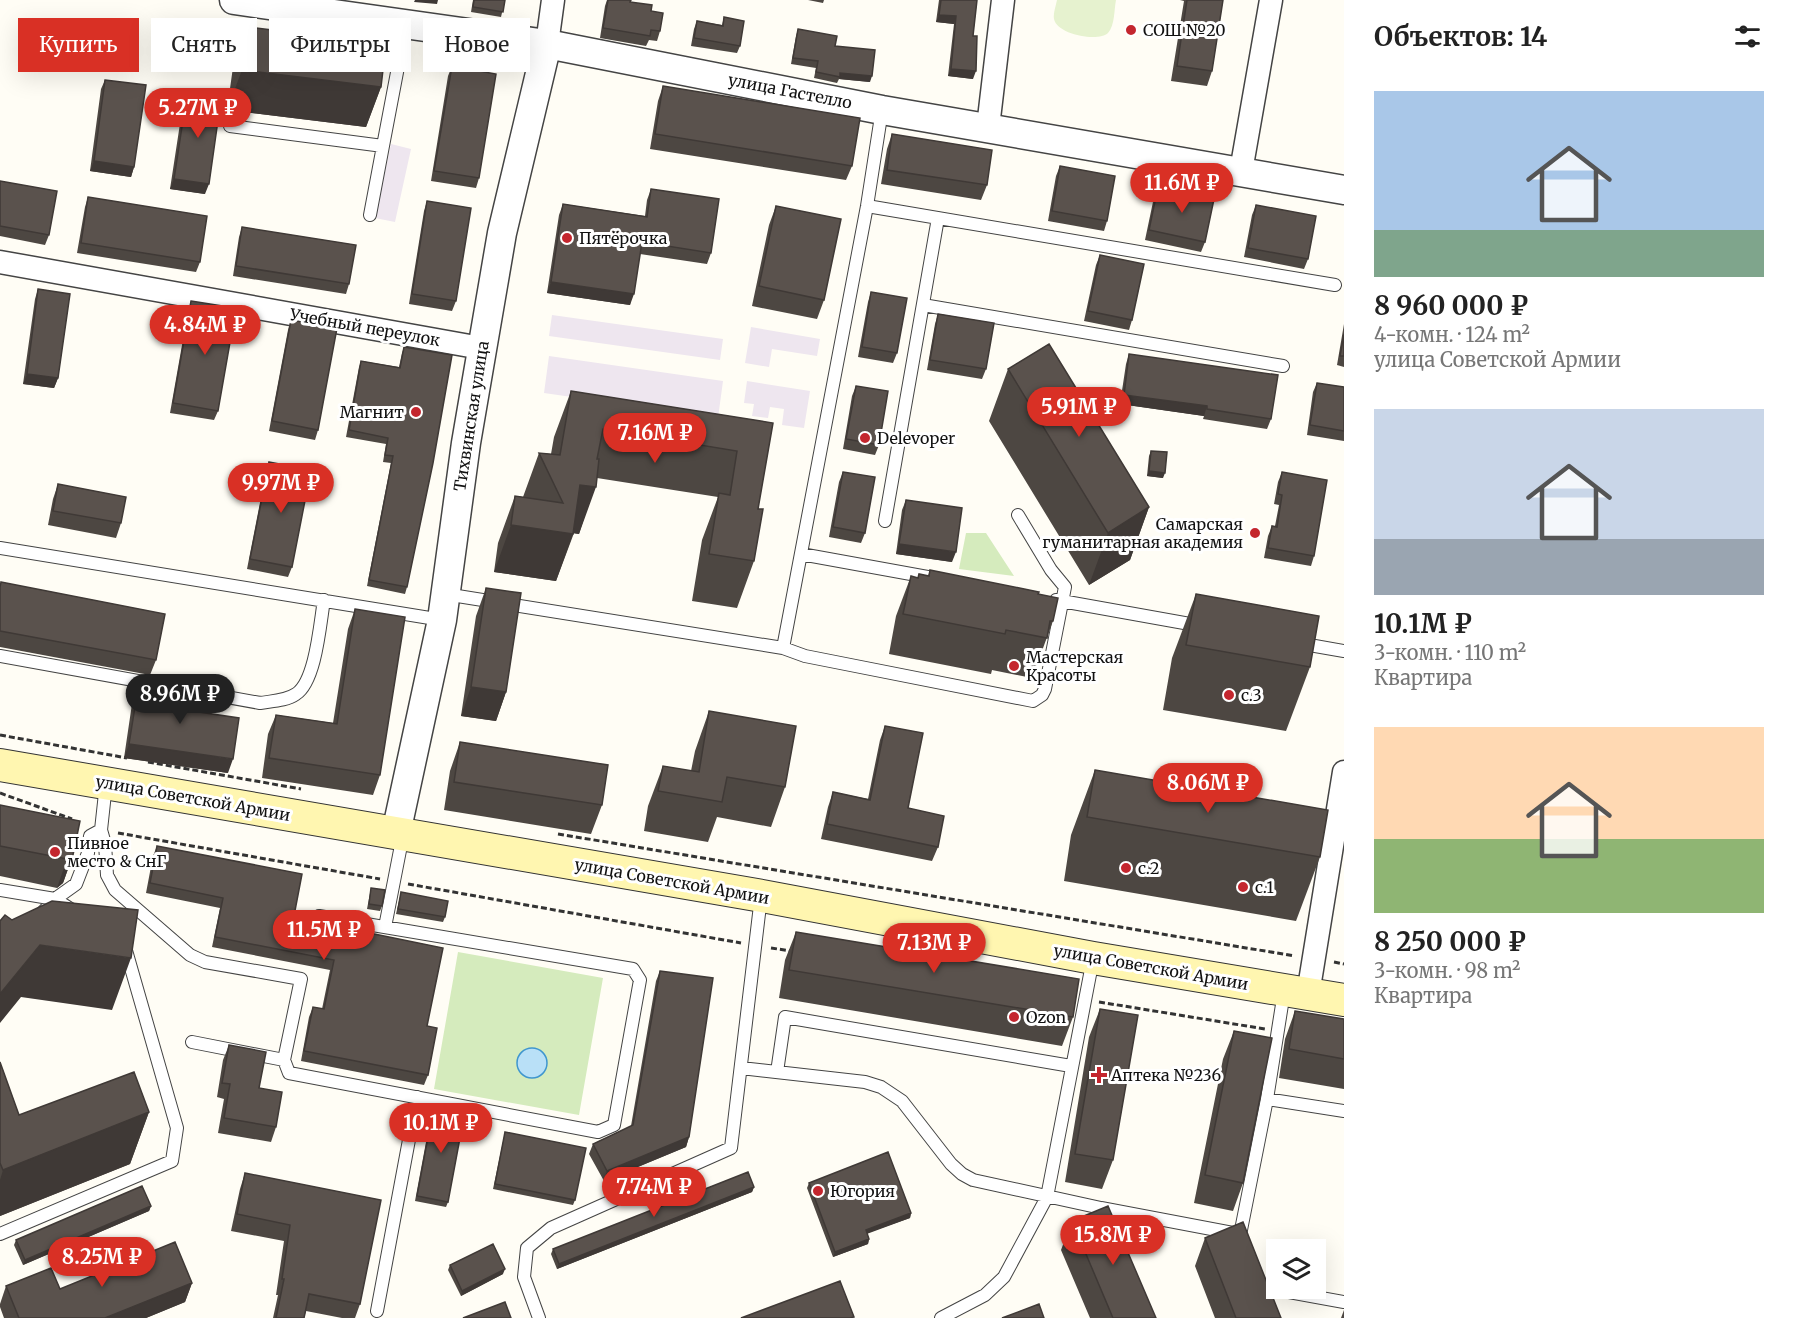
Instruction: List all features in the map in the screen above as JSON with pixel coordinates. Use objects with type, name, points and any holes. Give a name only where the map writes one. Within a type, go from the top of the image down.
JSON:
[{"type":"main road","name":"улица Советской Армии","points":[[0,765],[762,896],[1093,958],[1344,1000]]},
{"type":"street","name":"улица Гастелло","points":[[234,0],[358,18]]},
{"type":"street","name":"Тихвинская улица","points":[[399,834],[444,607],[482,348],[502,233],[547,44],[553,0]]},
{"type":"street","points":[[988,127],[1003,0]]},
{"type":"street","points":[[1241,171],[1271,0]]},
{"type":"street","name":"улица Гастелло","points":[[411,26],[547,44],[882,110],[1344,190]]},
{"type":"street","name":"Учебный переулок","points":[[0,262],[482,348]]},
{"type":"street","points":[[1296,992],[1313,959],[1344,772]]},
{"type":"lane","points":[[370,214],[397,72]]},
{"type":"lane","points":[[783,648],[867,206],[882,110]]},
{"type":"lane","points":[[230,126],[383,146]]},
{"type":"lane","points":[[867,206],[1335,285]]},
{"type":"lane","points":[[885,521],[938,218]]},
{"type":"lane","points":[[923,305],[1282,366]]},
{"type":"lane","points":[[0,548],[324,600],[444,607],[783,648],[805,656],[1033,701],[1042,695],[1045,689],[1064,584],[1051,570],[1018,515]]},
{"type":"lane","points":[[801,554],[949,581]]},
{"type":"lane","points":[[1040,597],[1215,628]]},
{"type":"lane","points":[[0,656],[260,703],[284,700],[299,693],[311,674],[324,600]]},
{"type":"lane","points":[[1285,640],[1344,651]]},
{"type":"lane","points":[[106,783],[101,830],[105,844],[107,874],[115,890],[190,955],[205,962],[301,979],[284,1060],[289,1073],[598,1132],[614,1125],[640,980],[633,969],[319,916]]},
{"type":"lane","points":[[34,920],[55,899],[76,884],[88,853],[90,836],[101,830]]},
{"type":"lane","points":[[385,927],[394,882],[399,834]]},
{"type":"lane","points":[[0,890],[55,899],[86,919]]},
{"type":"lane","points":[[539,1318],[524,1276],[527,1248],[551,1228],[731,1148],[754,945],[762,896]]},
{"type":"lane","points":[[0,1234],[172,1161],[177,1128],[124,944],[115,938]]},
{"type":"lane","points":[[941,1318],[985,1295],[1004,1277],[1047,1197],[1093,958]]},
{"type":"lane","points":[[741,1068],[865,1082],[881,1088],[902,1101],[951,1164],[973,1180],[1047,1197],[1103,1214],[1242,1240],[1279,1032],[1296,992]]},
{"type":"lane","points":[[777,1072],[785,1017],[1071,1066]]},
{"type":"lane","points":[[192,1042],[284,1060]]},
{"type":"lane","points":[[377,1311],[417,1098]]},
{"type":"lane","points":[[1267,1099],[1344,1111]]},
{"type":"lane","points":[[1261,1287],[1344,1302]]},
{"type":"path","points":[[0,735],[130,758]]},
{"type":"path","points":[[141,761],[306,790]]},
{"type":"path","points":[[0,793],[101,830],[801,953]]},
{"type":"path","points":[[553,833],[1344,964]]},
{"type":"path","points":[[1085,1000],[1279,1032]]},
{"type":"shaded area","points":[[391,144],[411,149],[395,222],[375,218]]},
{"type":"shaded area","points":[[552,315],[723,339],[720,360],[549,336]]},
{"type":"shaded area","points":[[751,327],[820,339],[817,356],[772,349],[769,367],[745,363]]},
{"type":"shaded area","points":[[549,356],[723,381],[718,418],[544,393]]},
{"type":"shaded area","points":[[747,381],[810,391],[804,428],[782,425],[784,409],[770,407],[768,418],[752,416],[754,404],[744,403]]},
{"type":"green space","points":[[1057,0],[1116,0],[1110,30],[1103,36],[1088,37],[1062,29],[1054,19]]},
{"type":"green space","points":[[966,533],[986,533],[1014,576],[959,569]]},
{"type":"green space","points":[[458,952],[603,978],[579,1115],[434,1089]]},
{"type":"water","points":[[532,1048],[538,1049],[546,1057],[546,1069],[538,1077],[532,1078],[526,1077],[518,1069],[517,1063],[518,1057],[526,1049]]},
{"type":"building","points":[[474,0],[505,0],[503,12],[473,7]]},
{"type":"building","points":[[608,0],[631,0],[630,2],[652,5],[651,11],[663,13],[660,31],[651,30],[650,36],[603,28]]},
{"type":"building","points":[[941,0],[977,0],[973,36],[977,36],[976,71],[951,69],[956,16],[939,15]]},
{"type":"building","points":[[1187,0],[1223,0],[1212,71],[1177,66]]},
{"type":"building","points":[[724,17],[744,21],[740,46],[694,38],[697,21],[723,26]]},
{"type":"building","points":[[257,28],[269,30],[269,72],[383,72],[381,87],[257,72]]},
{"type":"building","points":[[798,29],[837,36],[835,46],[875,50],[872,76],[840,73],[840,77],[816,72],[818,61],[793,58]]},
{"type":"building","points":[[451,72],[496,74],[479,178],[434,171]]},
{"type":"building","points":[[105,80],[146,85],[134,167],[94,161]]},
{"type":"building","points":[[663,86],[860,118],[852,166],[655,134]]},
{"type":"building","points":[[187,94],[221,99],[209,184],[174,179]]},
{"type":"building","points":[[892,134],[992,150],[987,185],[887,170]]},
{"type":"building","points":[[1060,166],[1115,176],[1107,221],[1052,211]]},
{"type":"building","points":[[0,181],[57,191],[49,235],[0,226]]},
{"type":"building","points":[[1158,187],[1214,199],[1205,242],[1149,230]]},
{"type":"building","points":[[651,189],[719,199],[711,253],[642,242],[634,294],[551,282],[563,204],[647,217]]},
{"type":"building","points":[[88,197],[207,216],[200,262],[81,243]]},
{"type":"building","points":[[427,201],[471,208],[456,301],[412,294]]},
{"type":"building","points":[[1256,205],[1316,216],[1308,259],[1248,248]]},
{"type":"building","points":[[776,206],[841,219],[824,300],[759,286]]},
{"type":"building","points":[[242,227],[356,245],[349,284],[236,266]]},
{"type":"building","points":[[1100,255],[1144,264],[1132,320],[1088,311]]},
{"type":"building","points":[[38,289],[70,294],[58,378],[27,374]]},
{"type":"building","points":[[871,292],[907,298],[897,353],[862,347]]},
{"type":"building","points":[[191,301],[236,308],[218,411],[173,403]]},
{"type":"building","points":[[938,314],[994,323],[986,369],[930,360]]},
{"type":"building","points":[[291,320],[337,328],[318,430],[272,421]]},
{"type":"building","points":[[1344,334],[1344,356],[1340,356]]},
{"type":"building","points":[[1049,344],[1149,507],[1108,533],[1008,369]]},
{"type":"building","points":[[404,347],[452,355],[433,463],[407,587],[369,580],[393,456],[385,455],[388,438],[349,430],[361,361],[400,368]]},
{"type":"building","points":[[1129,354],[1278,375],[1271,419],[1207,409],[1207,406],[1124,395]]},
{"type":"building","points":[[1317,383],[1344,387],[1344,431],[1310,425]]},
{"type":"building","points":[[856,386],[888,391],[879,445],[846,439]]},
{"type":"building","points":[[571,391],[773,423],[758,509],[763,509],[754,561],[709,554],[719,493],[730,495],[737,451],[603,429],[597,459],[599,459],[596,487],[580,485],[573,534],[511,525],[515,496],[563,503],[539,453],[560,455]]},
{"type":"building","points":[[1151,451],[1167,452],[1165,473],[1149,471]]},
{"type":"building","points":[[269,462],[311,470],[292,567],[250,559]]},
{"type":"building","points":[[843,472],[875,477],[865,533],[833,527]]},
{"type":"building","points":[[1282,472],[1327,480],[1314,556],[1268,548],[1272,526],[1277,527],[1282,495],[1278,494]]},
{"type":"building","points":[[58,484],[126,497],[121,523],[53,511]]},
{"type":"building","points":[[906,500],[962,508],[956,552],[899,544]]},
{"type":"building","points":[[930,570],[1039,592],[1038,594],[1058,598],[1047,638],[1006,630],[1005,634],[903,614],[911,576],[918,578],[919,574],[929,576]]},
{"type":"building","points":[[1,582],[165,614],[156,660],[0,631]]},
{"type":"building","points":[[486,588],[521,593],[506,692],[471,687]]},
{"type":"building","points":[[1196,594],[1319,616],[1310,667],[1186,645]]},
{"type":"building","points":[[355,609],[405,617],[380,775],[269,758],[276,715],[337,724]]},
{"type":"building","points":[[139,682],[182,688],[179,709],[239,718],[233,759],[129,744]]},
{"type":"building","points":[[709,711],[796,726],[785,787],[727,777],[722,802],[658,791],[663,766],[699,772]]},
{"type":"building","points":[[885,726],[923,733],[908,808],[944,816],[938,847],[827,824],[833,792],[870,800]]},
{"type":"building","points":[[460,742],[608,765],[602,805],[454,782]]},
{"type":"building","points":[[1095,770],[1328,810],[1320,857],[1087,817]]},
{"type":"building","points":[[0,805],[80,821],[73,855],[67,859],[0,846]]},
{"type":"building","points":[[157,846],[302,874],[293,921],[340,930],[340,927],[443,948],[427,1026],[437,1028],[428,1075],[304,1051],[313,1007],[324,1009],[334,960],[215,937],[223,898],[150,883]]},
{"type":"building","points":[[371,888],[385,890],[382,906],[369,904]]},
{"type":"building","points":[[401,892],[448,901],[445,917],[398,909]]},
{"type":"building","points":[[52,901],[138,910],[131,958],[40,945],[0,994],[0,921],[5,915],[12,920]]},
{"type":"building","points":[[796,932],[1079,979],[1073,1017],[789,970]]},
{"type":"building","points":[[660,971],[713,978],[689,1137],[607,1171],[593,1144],[633,1125]]},
{"type":"building","points":[[1100,1009],[1138,1015],[1113,1160],[1075,1154]]},
{"type":"building","points":[[1295,1011],[1344,1019],[1344,1059],[1289,1049]]},
{"type":"building","points":[[1234,1031],[1272,1038],[1243,1183],[1205,1175]]},
{"type":"building","points":[[229,1045],[266,1052],[259,1088],[282,1092],[276,1127],[224,1118],[230,1084],[222,1083]]},
{"type":"building","points":[[0,1062],[19,1115],[134,1072],[149,1112],[3,1170],[0,1163]]},
{"type":"building","points":[[434,1105],[465,1111],[448,1202],[417,1196]]},
{"type":"building","points":[[505,1132],[586,1148],[575,1200],[495,1184]]},
{"type":"building","points":[[888,1152],[911,1213],[866,1230],[869,1239],[835,1252],[809,1183]]},
{"type":"building","points":[[748,1172],[754,1187],[559,1264],[553,1249]]},
{"type":"building","points":[[245,1173],[381,1200],[360,1304],[309,1294],[304,1318],[276,1318],[284,1279],[282,1279],[290,1225],[237,1214]]},
{"type":"building","points":[[142,1186],[151,1206],[25,1260],[16,1240]]},
{"type":"building","points":[[1108,1206],[1156,1318],[1113,1318],[1072,1221]]},
{"type":"building","points":[[1243,1222],[1266,1280],[1266,1299],[1273,1299],[1281,1318],[1236,1318],[1205,1238]]},
{"type":"building","points":[[175,1242],[192,1283],[105,1318],[19,1318],[6,1286],[51,1268],[60,1289]]},
{"type":"building","points":[[493,1244],[505,1269],[462,1291],[450,1265]]},
{"type":"building","points":[[840,1281],[854,1317],[741,1318]]},
{"type":"building","points":[[505,1302],[511,1318],[463,1318]]},
{"type":"building","points":[[1039,1304],[1044,1318],[1002,1318]]},
{"type":"place","name":"СОШ №20","points":[[1131,30]]},
{"type":"place","name":"Пятёрочка","points":[[567,238]]},
{"type":"place","name":"Магнит","points":[[416,412]]},
{"type":"place","name":"Delevoper","points":[[865,438]]},
{"type":"place","name":"Самарская гуманитарная академия","points":[[1255,533]]},
{"type":"place","name":"Мастерская Красоты","points":[[1014,666]]},
{"type":"place","name":"с.3","points":[[1229,695]]},
{"type":"place","name":"Пивное место & СнГ","points":[[55,852]]},
{"type":"place","name":"с.2","points":[[1126,868]]},
{"type":"place","name":"с.1","points":[[1243,887]]},
{"type":"place","name":"Ozon","points":[[1014,1017]]},
{"type":"place","name":"Аптека №236","points":[[1099,1075]]},
{"type":"place","name":"Югория","points":[[818,1191]]}]
